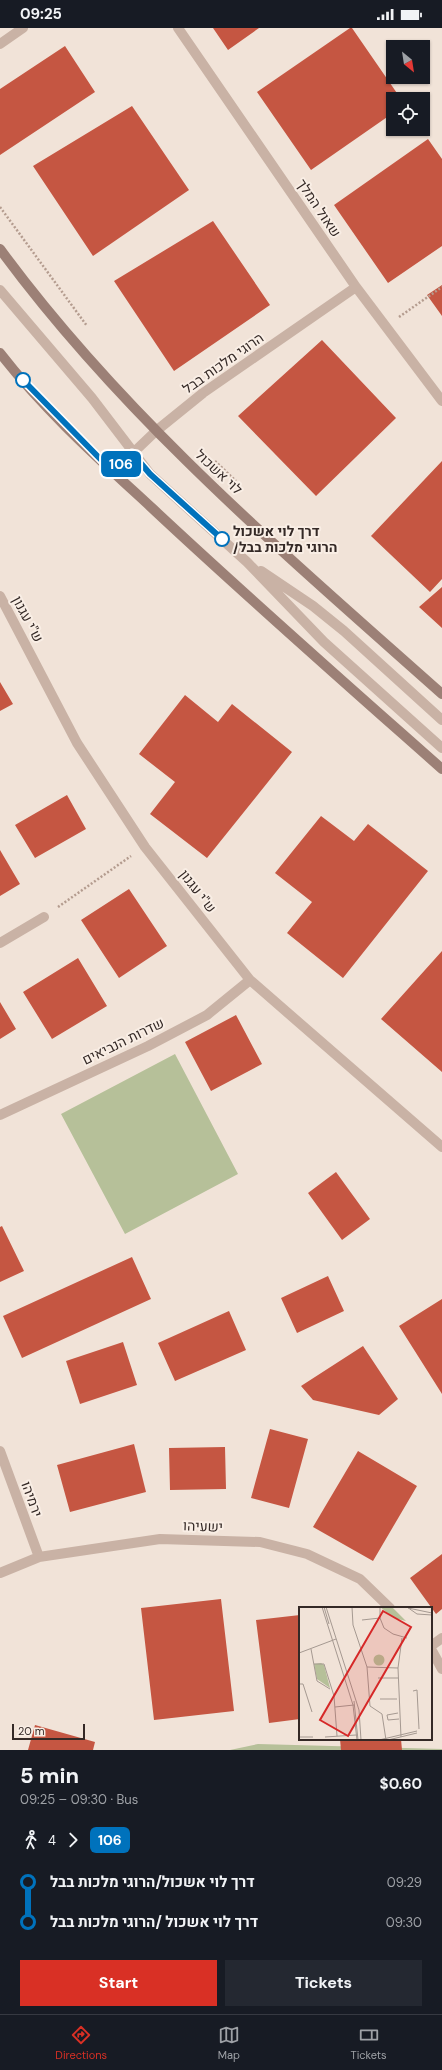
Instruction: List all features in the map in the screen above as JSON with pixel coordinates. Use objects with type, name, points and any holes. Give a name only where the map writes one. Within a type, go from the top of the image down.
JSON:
[{"type":"main road","name":"לוי אשכול","points":[[0,248],[29,288],[67,334],[156,431],[290,558],[442,694]]},
{"type":"main road","points":[[0,353],[32,392],[113,472],[223,575],[442,770]]},
{"type":"street","points":[[0,44],[23,28]]},
{"type":"street","name":"שאול המלך","points":[[178,28],[356,287],[442,401]]},
{"type":"street","name":"הרוגי מלכות בבל","points":[[113,472],[156,431],[203,393],[356,287]]},
{"type":"street","points":[[1,291],[92,398],[132,453],[150,474],[248,562],[324,642],[442,748]]},
{"type":"street","points":[[248,562],[313,606],[344,631],[442,720]]},
{"type":"street","name":"ש\"י עגנון","points":[[0,596],[77,743],[145,847],[250,980],[442,1147]]},
{"type":"street","points":[[0,943],[44,917]]},
{"type":"street","name":"שדרות הנביאים","points":[[0,1115],[148,1046],[207,1015],[250,980]]},
{"type":"street","name":"ירמיהו","points":[[0,1451],[39,1557]]},
{"type":"street","name":"ישעיהו","points":[[0,1573],[39,1557],[160,1539],[260,1542],[308,1554],[360,1579],[389,1607]]},
{"type":"street","points":[[432,1645],[442,1638]]},
{"type":"street","points":[[432,1651],[442,1669]]},
{"type":"path","points":[[0,207],[90,331]]},
{"type":"path","points":[[394,313],[400,317],[442,287]]},
{"type":"path","points":[[210,457],[238,483]]},
{"type":"path","points":[[44,917],[145,847]]},
{"type":"green space","points":[[175,1054],[238,1174],[125,1234],[61,1114]]},
{"type":"green space","points":[[258,1744],[442,1749],[442,1750],[230,1750]]},
{"type":"building","points":[[213,28],[259,28],[228,50]]},
{"type":"building","points":[[352,28],[386,77],[386,84],[391,84],[396,92],[386,92],[386,118],[311,170],[257,92]]},
{"type":"building","points":[[65,46],[95,92],[0,155],[0,89]]},
{"type":"building","points":[[132,106],[189,190],[93,256],[33,166]]},
{"type":"building","points":[[428,139],[442,159],[442,246],[388,283],[334,205]]},
{"type":"building","points":[[213,221],[270,305],[174,371],[114,281]]},
{"type":"building","points":[[442,285],[442,316],[427,295]]},
{"type":"building","points":[[322,340],[396,418],[316,496],[238,416]]},
{"type":"building","points":[[442,461],[442,579],[430,592],[371,536]]},
{"type":"building","points":[[442,587],[442,628],[419,607]]},
{"type":"building","points":[[0,682],[13,704],[0,711]]},
{"type":"building","points":[[185,695],[218,722],[232,704],[292,752],[207,858],[150,814],[175,782],[139,754]]},
{"type":"building","points":[[67,795],[86,829],[35,858],[15,825]]},
{"type":"building","points":[[321,816],[354,841],[368,824],[428,871],[343,978],[287,933],[312,902],[275,873]]},
{"type":"building","points":[[0,850],[20,884],[0,896]]},
{"type":"building","points":[[129,889],[167,946],[119,978],[81,920]]},
{"type":"building","points":[[442,951],[442,1072],[381,1019]]},
{"type":"building","points":[[78,958],[107,1006],[52,1039],[23,992]]},
{"type":"building","points":[[0,1002],[16,1029],[0,1039]]},
{"type":"building","points":[[236,1015],[262,1064],[211,1091],[185,1042]]},
{"type":"building","points":[[336,1172],[370,1219],[342,1240],[308,1193]]},
{"type":"building","points":[[2,1226],[24,1271],[0,1282],[0,1227]]},
{"type":"building","points":[[132,1257],[151,1299],[22,1358],[3,1316]]},
{"type":"building","points":[[328,1276],[344,1311],[297,1333],[281,1298]]},
{"type":"building","points":[[442,1299],[442,1394],[399,1326]]},
{"type":"building","points":[[229,1311],[246,1350],[175,1381],[158,1343]]},
{"type":"building","points":[[123,1342],[137,1385],[80,1404],[66,1361]]},
{"type":"building","points":[[363,1346],[398,1399],[379,1415],[313,1400],[301,1386]]},
{"type":"building","points":[[270,1429],[308,1439],[289,1508],[251,1498]]},
{"type":"building","points":[[134,1444],[146,1492],[70,1512],[57,1465]]},
{"type":"building","points":[[225,1447],[226,1489],[170,1490],[169,1448]]},
{"type":"building","points":[[358,1451],[417,1486],[373,1561],[313,1527]]},
{"type":"building","points":[[442,1554],[442,1609],[436,1614],[410,1578]]},
{"type":"building","points":[[221,1599],[234,1711],[154,1720],[141,1608]]},
{"type":"building","points":[[299,1615],[299,1719],[269,1723],[256,1620]]},
{"type":"building","points":[[35,1725],[95,1742],[93,1750],[28,1750]]},
{"type":"building","points":[[340,1740],[401,1740],[402,1750],[341,1750]]},
{"type":"bus line","name":"106","points":[[23,380],[32,392],[113,472],[132,453],[150,474],[222,539]]},
{"type":"place","name":"דרך לוי אשכול /הרוגי מלכות בבל","points":[[222,539]]}]
